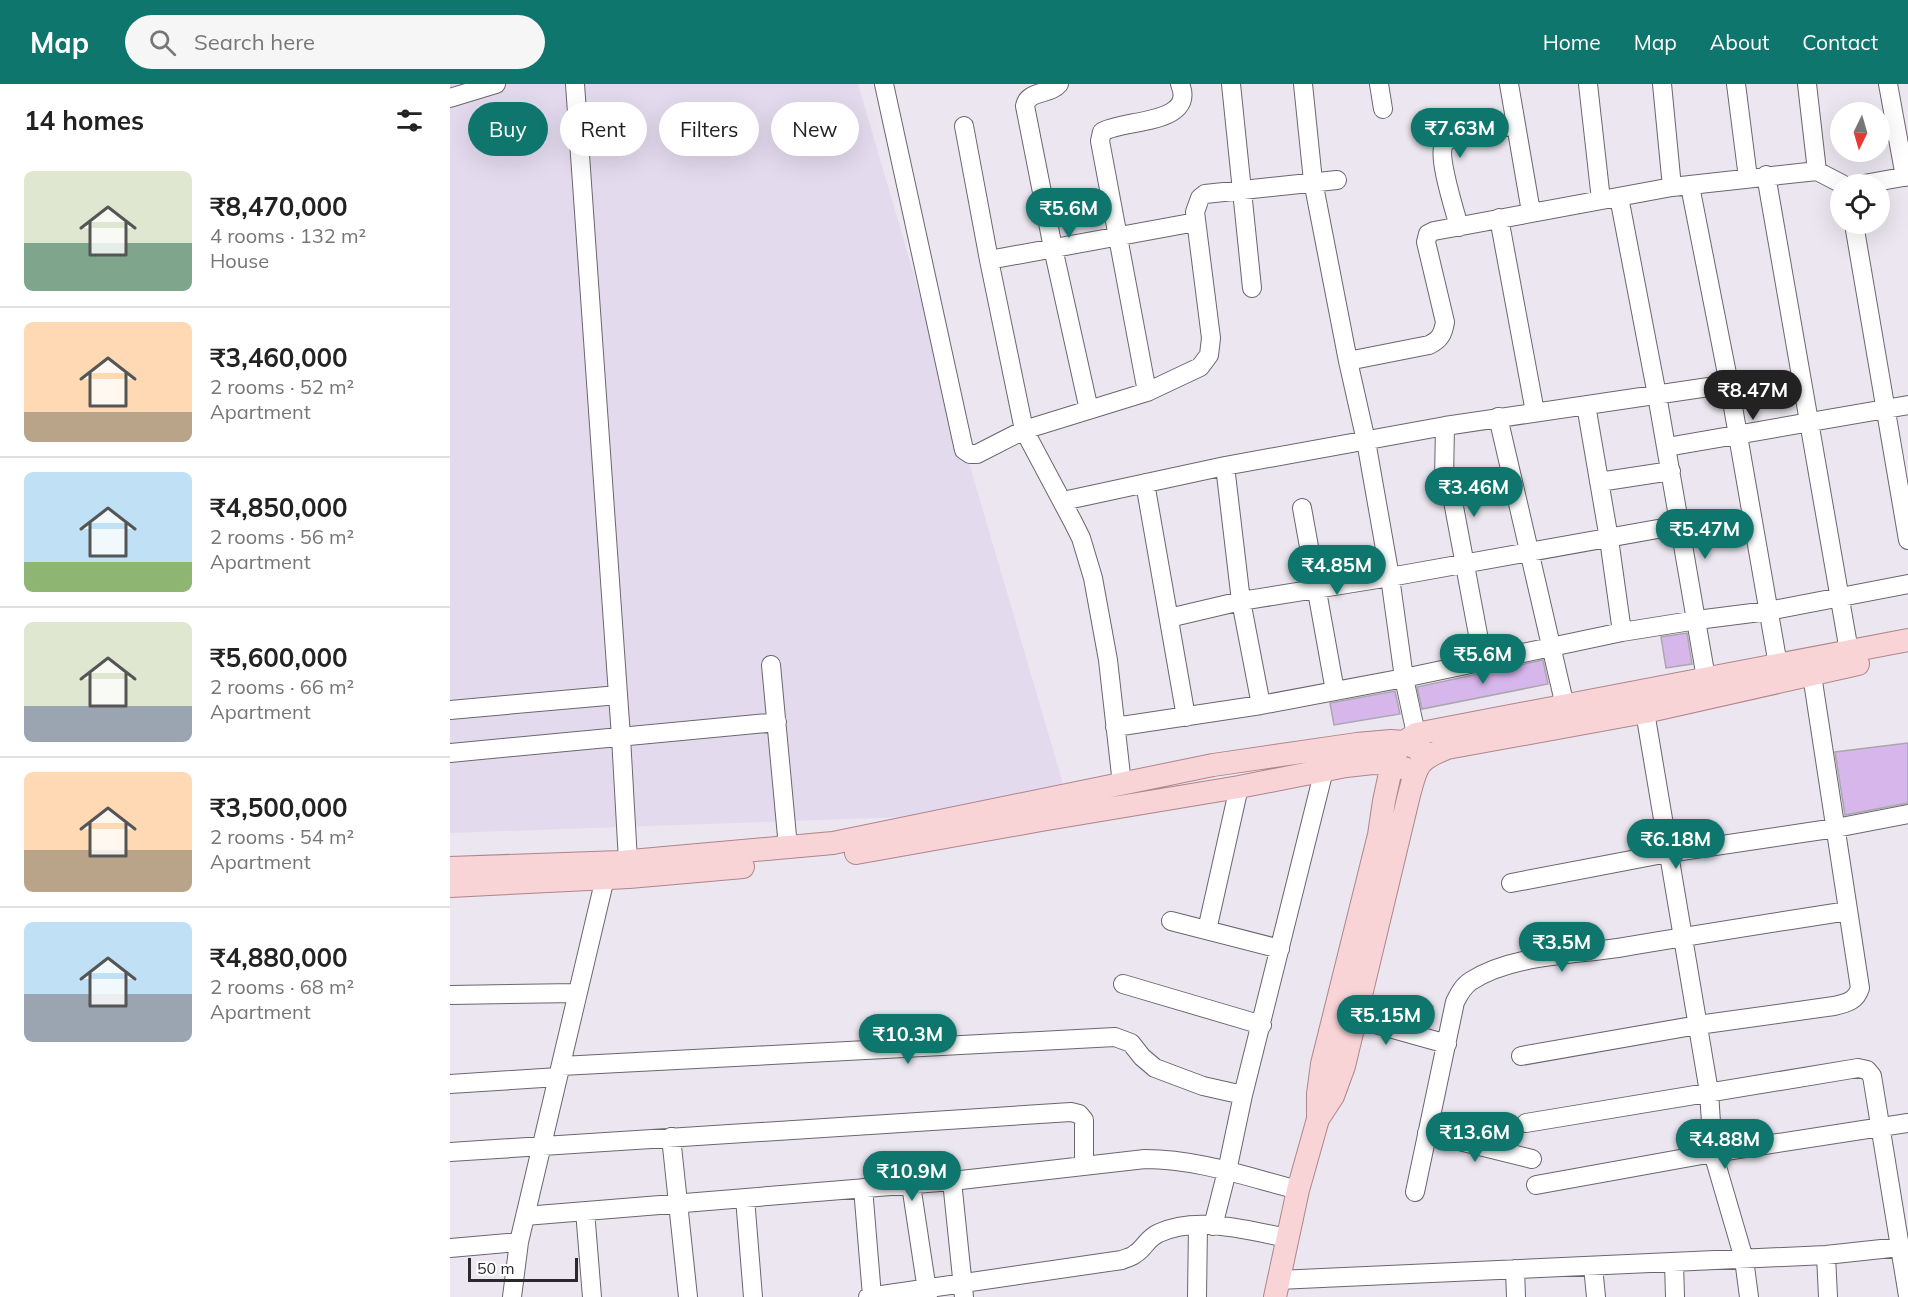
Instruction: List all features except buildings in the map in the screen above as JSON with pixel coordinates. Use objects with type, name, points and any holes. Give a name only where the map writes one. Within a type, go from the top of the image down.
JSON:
[{"type":"main road","points":[[450,868],[628,861],[833,843],[1214,765],[1410,738],[1908,640]]},
{"type":"main road","points":[[450,886],[629,878],[867,852],[1041,820],[1239,788],[1324,770],[1373,763],[1422,764],[1447,748],[1646,712],[1852,665],[1908,656]]},
{"type":"main road","points":[[1277,1289],[1298,1190],[1318,1119],[1318,1094],[1322,1064],[1345,1016],[1422,764],[1410,738]]},
{"type":"main road","points":[[1345,1016],[1392,764],[1397,751],[1410,738]]},
{"type":"street","points":[[450,98],[496,84]]},
{"type":"street","points":[[575,84],[628,861]]},
{"type":"street","points":[[884,84],[964,450],[970,454],[1029,440],[1089,410],[1147,392],[1200,368],[1209,355],[1211,338],[1195,212],[1200,198],[1205,194],[1241,189],[1337,180]]},
{"type":"street","points":[[1059,84],[1054,89],[1029,97],[1025,106],[1053,248],[1089,410]]},
{"type":"street","points":[[1147,392],[1100,141],[1102,132],[1110,127],[1161,118],[1175,111],[1181,104],[1180,84]]},
{"type":"street","points":[[1231,84],[1252,288]]},
{"type":"street","points":[[1303,84],[1313,182],[1366,441],[1390,577],[1410,738]]},
{"type":"street","points":[[1379,84],[1383,109]]},
{"type":"street","points":[[1509,84],[1531,212]]},
{"type":"street","points":[[1588,84],[1601,200]]},
{"type":"street","points":[[1662,84],[1681,186],[1729,384],[1778,665]]},
{"type":"street","points":[[1736,84],[1809,422],[1850,651]]},
{"type":"street","points":[[1807,84],[1817,171]]},
{"type":"street","points":[[1888,84],[1907,176],[1890,179]]},
{"type":"street","points":[[1459,227],[1441,156],[1445,144],[1452,138],[1516,125]]},
{"type":"street","points":[[964,126],[989,260],[1029,440],[1081,538],[1093,578],[1106,650],[1122,784]]},
{"type":"street","points":[[1348,361],[1429,345],[1443,334],[1445,322],[1426,242],[1428,234],[1434,231],[1681,186],[1817,171],[1830,178]]},
{"type":"street","points":[[1619,197],[1658,395],[1706,678]]},
{"type":"street","points":[[1499,218],[1535,412]]},
{"type":"street","points":[[989,260],[1196,222]]},
{"type":"street","points":[[1856,234],[1908,540]]},
{"type":"street","points":[[1063,501],[1225,466],[1445,426],[1729,384]]},
{"type":"street","points":[[1586,405],[1622,632]]},
{"type":"street","points":[[1667,447],[1908,405]]},
{"type":"street","points":[[1498,417],[1565,706]]},
{"type":"street","points":[[1445,426],[1446,480],[1483,661]]},
{"type":"street","points":[[1225,466],[1241,601],[1261,705]]},
{"type":"street","points":[[1599,482],[1671,471]]},
{"type":"street","points":[[1145,483],[1186,717]]},
{"type":"street","points":[[1302,508],[1335,691]]},
{"type":"street","points":[[1169,618],[1241,601],[1317,590],[1680,525]]},
{"type":"street","points":[[1115,727],[1261,705],[1404,678],[1622,632],[1768,611],[1908,584]]},
{"type":"street","points":[[771,665],[788,847]]},
{"type":"street","points":[[1521,1056],[1698,1024],[1834,1006],[1849,1002],[1857,996],[1860,988],[1812,675]]},
{"type":"street","points":[[450,710],[618,695]]},
{"type":"street","points":[[1646,712],[1709,1092],[1713,1153],[1744,1259],[1749,1297]]},
{"type":"street","points":[[450,753],[777,722]]},
{"type":"street","points":[[1197,1297],[1205,1226],[1227,1171],[1243,1095],[1324,770]]},
{"type":"street","points":[[1207,930],[1239,788]]},
{"type":"street","points":[[1511,883],[1668,853],[1836,828],[1908,814]]},
{"type":"street","points":[[512,1297],[519,1242],[605,878]]},
{"type":"street","points":[[1415,1192],[1455,1002],[1462,988],[1471,981],[1492,971],[1539,958],[1617,948],[1848,911]]},
{"type":"street","points":[[1171,921],[1280,949]]},
{"type":"street","points":[[1123,984],[1262,1025]]},
{"type":"street","points":[[450,995],[577,993]]},
{"type":"street","points":[[1345,1016],[1447,1044]]},
{"type":"street","points":[[450,1084],[559,1072],[1115,1037],[1131,1043],[1142,1058],[1155,1068],[1203,1086],[1243,1095]]},
{"type":"street","points":[[1526,1123],[1858,1068],[1867,1070],[1872,1076],[1879,1127],[1899,1191],[1900,1247],[1908,1296]]},
{"type":"street","points":[[450,1152],[1071,1112],[1079,1114],[1084,1120],[1084,1166]]},
{"type":"street","points":[[1536,1185],[1713,1153],[1908,1123]]},
{"type":"street","points":[[1427,1132],[1532,1159]]},
{"type":"street","points":[[671,1137],[688,1297]]},
{"type":"street","points":[[525,1216],[911,1185],[1145,1159],[1171,1159],[1298,1190]]},
{"type":"street","points":[[952,1181],[964,1290]]},
{"type":"street","points":[[911,1185],[927,1292]]},
{"type":"street","points":[[863,1188],[870,1297],[964,1290],[1122,1260],[1136,1254],[1148,1239],[1160,1232],[1181,1226],[1205,1226],[1288,1238]]},
{"type":"street","points":[[745,1198],[753,1297]]},
{"type":"street","points":[[585,1211],[592,1297]]},
{"type":"street","points":[[450,1248],[519,1242]]},
{"type":"street","points":[[1277,1289],[1515,1269],[1826,1255],[1900,1247]]},
{"type":"street","points":[[1826,1255],[1828,1297]]},
{"type":"street","points":[[1674,1262],[1675,1297]]},
{"type":"street","points":[[1593,1266],[1596,1297]]},
{"type":"street","points":[[1515,1269],[1516,1297]]},
{"type":"shaded area","points":[[450,84],[858,84],[1071,811],[450,833]]}]
